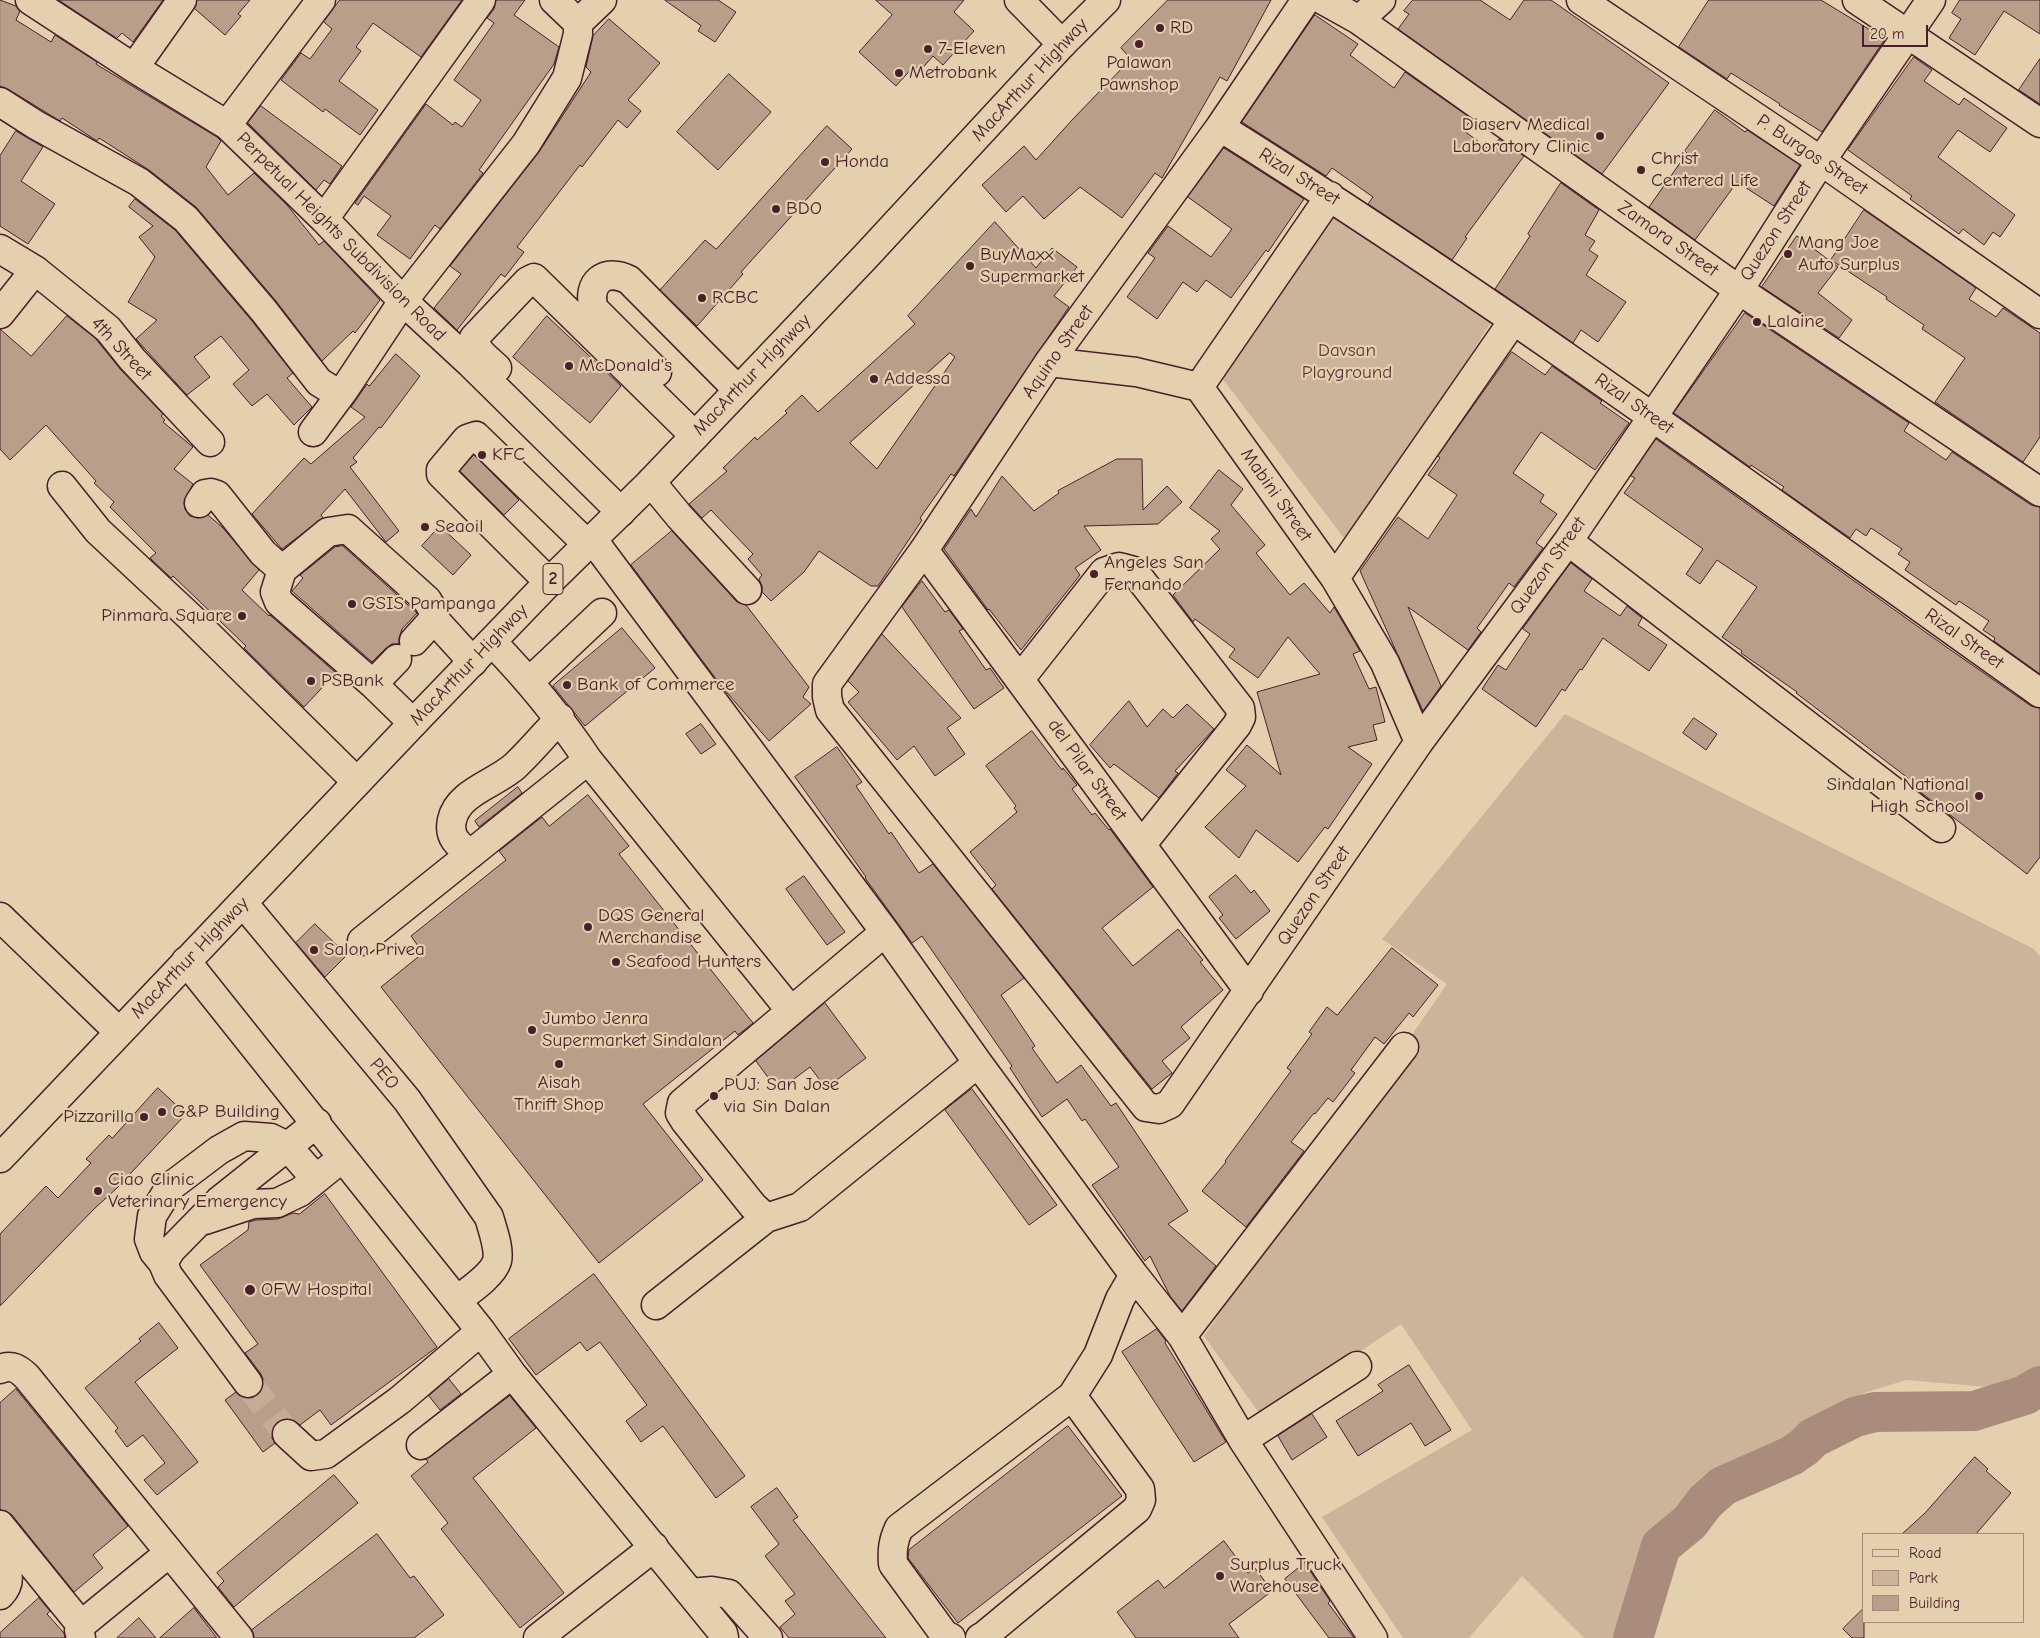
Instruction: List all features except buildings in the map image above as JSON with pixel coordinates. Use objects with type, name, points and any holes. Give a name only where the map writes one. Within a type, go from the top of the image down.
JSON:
[{"type":"main road","name":"Perpetual Heights Subdivision Road","points":[[33,0],[134,68],[228,125],[404,301],[626,507]]},
{"type":"main road","points":[[134,68],[182,0]]},
{"type":"main road","points":[[228,125],[321,0]]},
{"type":"main road","points":[[324,219],[481,0]]},
{"type":"main road","points":[[313,432],[404,301],[531,136],[567,78],[578,34],[578,23],[554,0]]},
{"type":"main road","points":[[578,23],[602,0]]},
{"type":"main road","points":[[1019,0],[1062,44]]},
{"type":"main road","name":"MacArthur Highway","points":[[0,1158],[413,723],[550,582],[651,482],[1062,44],[1106,0]]},
{"type":"main road","name":"Aquino Street","points":[[1146,1107],[830,710],[827,684],[924,550],[1049,362],[1220,127],[1306,0]]},
{"type":"main road","name":"Zamora Street","points":[[1323,0],[1359,20],[1739,290],[2040,492]]},
{"type":"main road","points":[[1359,20],[1381,0]]},
{"type":"main road","name":"P. Burgos Street","points":[[1581,0],[1821,161],[2040,314]]},
{"type":"main road","points":[[1857,0],[2040,123]]},
{"type":"main road","name":"Quezon Street","points":[[1146,1107],[1159,1109],[1170,1104],[1419,742],[1568,541],[1739,290],[1821,161],[1931,0]]},
{"type":"main road","points":[[0,102],[36,125],[139,182],[186,219],[264,311],[319,382],[332,390],[344,390]]},
{"type":"main road","name":"Rizal Street","points":[[1220,127],[1330,196],[1513,321],[1652,417],[2040,693]]},
{"type":"main road","points":[[1049,362],[1136,372],[1199,386],[1330,196]]},
{"type":"main road","name":"4th Street","points":[[0,249],[35,270],[108,329],[132,359],[210,442]]},
{"type":"main road","points":[[0,314],[35,270]]},
{"type":"main road","points":[[701,429],[594,309],[591,301],[592,290],[599,280],[609,274],[620,275],[629,280],[738,390]]},
{"type":"main road","points":[[626,507],[474,344],[474,338],[528,281],[534,278],[701,429]]},
{"type":"main road","points":[[1335,578],[1513,321]]},
{"type":"main road","name":"Mabini Street","points":[[1199,386],[1335,578],[1385,663],[1419,742]]},
{"type":"main road","points":[[550,582],[441,474],[441,470],[467,438],[476,436],[590,542],[885,932],[1134,1276],[1182,1336],[1243,1440],[1373,1638]]},
{"type":"main road","points":[[651,482],[679,516],[747,590]]},
{"type":"main road","points":[[62,486],[98,531],[189,616],[357,782]]},
{"type":"main road","points":[[199,503],[205,494],[211,492],[216,495],[263,553],[282,570]]},
{"type":"main road","points":[[413,723],[373,684],[279,602],[276,592],[277,582],[282,570],[328,532],[348,529],[427,600],[433,610],[434,619],[472,662]]},
{"type":"main road","points":[[1568,541],[1941,828]]},
{"type":"main road","name":"del Pilar Street","points":[[924,550],[1249,991]]},
{"type":"main road","points":[[1020,679],[1104,572],[1119,567],[1134,571],[1240,708],[1241,717],[1237,725],[1142,844]]},
{"type":"main road","points":[[530,681],[602,613]]},
{"type":"main road","points":[[373,684],[434,619]]},
{"type":"main road","points":[[492,642],[530,681],[560,718],[588,760],[791,1011]]},
{"type":"main road","points":[[471,854],[454,841],[450,831],[456,810],[465,799],[514,767],[560,718]]},
{"type":"main road","points":[[362,941],[588,760]]},
{"type":"main road","points":[[514,767],[539,799]]},
{"type":"main road","name":"PEO","points":[[243,903],[406,1100],[489,1217],[495,1239],[497,1261],[485,1278],[457,1300]]},
{"type":"main road","points":[[0,917],[119,1032]]},
{"type":"main road","points":[[766,1218],[753,1206],[684,1121],[680,1113],[682,1104],[885,932]]},
{"type":"main road","points":[[186,961],[457,1300],[512,1374],[654,1546],[723,1633],[724,1638]]},
{"type":"main road","points":[[1182,1336],[1404,1047]]},
{"type":"main road","points":[[656,1305],[766,1218],[800,1207],[978,1063]]},
{"type":"main road","points":[[163,1263],[171,1250],[219,1201],[317,1123]]},
{"type":"main road","points":[[248,1383],[154,1252],[149,1239],[152,1216],[170,1187],[219,1150],[244,1136],[271,1138],[287,1146],[316,1179]]},
{"type":"main road","points":[[198,1222],[253,1204],[277,1203],[300,1192],[344,1157]]},
{"type":"main road","points":[[951,1638],[944,1634],[893,1564],[892,1551],[899,1528],[1072,1396],[1098,1355],[1120,1299],[1134,1276]]},
{"type":"main road","points":[[287,1434],[311,1456],[326,1454],[400,1400],[481,1331]]},
{"type":"main road","points":[[0,1369],[10,1366],[16,1368],[27,1377],[239,1638]]},
{"type":"main road","points":[[1243,1440],[1357,1366]]},
{"type":"main road","points":[[421,1445],[512,1374]]},
{"type":"main road","points":[[980,1638],[1137,1509],[1141,1500],[1140,1489],[1072,1396]]},
{"type":"main road","points":[[0,1525],[81,1631],[169,1553]]},
{"type":"main road","points":[[538,1638],[654,1546]]},
{"type":"main road","points":[[0,1560],[7,1569],[9,1580],[0,1595]]},
{"type":"main road","points":[[691,1593],[712,1591],[729,1594],[768,1638]]},
{"type":"green space","name":"Davsan Playground","points":[[1334,198],[1498,311],[1350,546],[1219,374]]},
{"type":"green space","points":[[1565,714],[2034,949],[2040,956],[2040,1368],[1988,1387],[1906,1380],[1864,1393],[1747,1460],[1666,1519],[1635,1591],[1624,1638],[1584,1638],[1522,1576],[1469,1638],[1403,1638],[1322,1517],[1472,1430],[1401,1324],[1262,1417],[1204,1336],[1447,984],[1382,939]]},
{"type":"waterway","points":[[1633,1638],[1661,1546],[1690,1522],[1705,1502],[1723,1486],[1791,1456],[1813,1438],[1855,1417],[1875,1412],[1974,1411],[2025,1395],[2040,1386]]},
{"type":"tunnel","points":[[248,1383],[287,1434]]},
{"type":"place","name":"RD","points":[[1160,28]]},
{"type":"place","name":"Palawan Pawnshop","points":[[1139,44]]},
{"type":"place","name":"7-Eleven","points":[[928,49]]},
{"type":"place","name":"Metrobank","points":[[899,73]]},
{"type":"place","name":"Diaserv Medical Laboratory Clinic","points":[[1600,136]]},
{"type":"place","name":"Honda","points":[[825,162]]},
{"type":"place","name":"Christ Centered Life","points":[[1641,170]]},
{"type":"place","name":"BDO","points":[[776,209]]},
{"type":"place","name":"Mang Joe Auto Surplus","points":[[1788,254]]},
{"type":"place","name":"BuyMaxx Supermarket","points":[[970,266]]},
{"type":"place","name":"RCBC","points":[[702,298]]},
{"type":"place","name":"Lalaine","points":[[1757,322]]},
{"type":"place","name":"McDonald's","points":[[569,366]]},
{"type":"place","name":"Addessa","points":[[874,379]]},
{"type":"place","name":"KFC","points":[[482,455]]},
{"type":"place","name":"Seaoil","points":[[425,527]]},
{"type":"place","name":"Angeles San Fernando","points":[[1094,574]]},
{"type":"place","name":"GSIS Pampanga","points":[[352,604]]},
{"type":"place","name":"Pinmara Square","points":[[242,616]]},
{"type":"place","name":"PSBank","points":[[311,681]]},
{"type":"place","name":"Bank of Commerce","points":[[567,685]]},
{"type":"place","name":"Sindalan National High School","points":[[1979,796]]},
{"type":"place","name":"DQS General Merchandise","points":[[588,927]]},
{"type":"place","name":"Salon Privea","points":[[314,950]]},
{"type":"place","name":"Seafood Hunters","points":[[616,962]]},
{"type":"place","name":"Jumbo Jenra Supermarket Sindalan","points":[[532,1030]]},
{"type":"place","name":"Aisah Thrift Shop","points":[[559,1064]]},
{"type":"place","name":"PUJ: San Jose via Sin Dalan","points":[[714,1096]]},
{"type":"place","name":"G&P Building","points":[[162,1112]]},
{"type":"place","name":"Pizzarilla","points":[[144,1117]]},
{"type":"place","name":"Ciao Clinic Veterinary Emergency","points":[[98,1191]]},
{"type":"place","name":"OFW Hospital","points":[[250,1290]]},
{"type":"place","name":"Surplus Truck Warehouse","points":[[1220,1576]]}]
